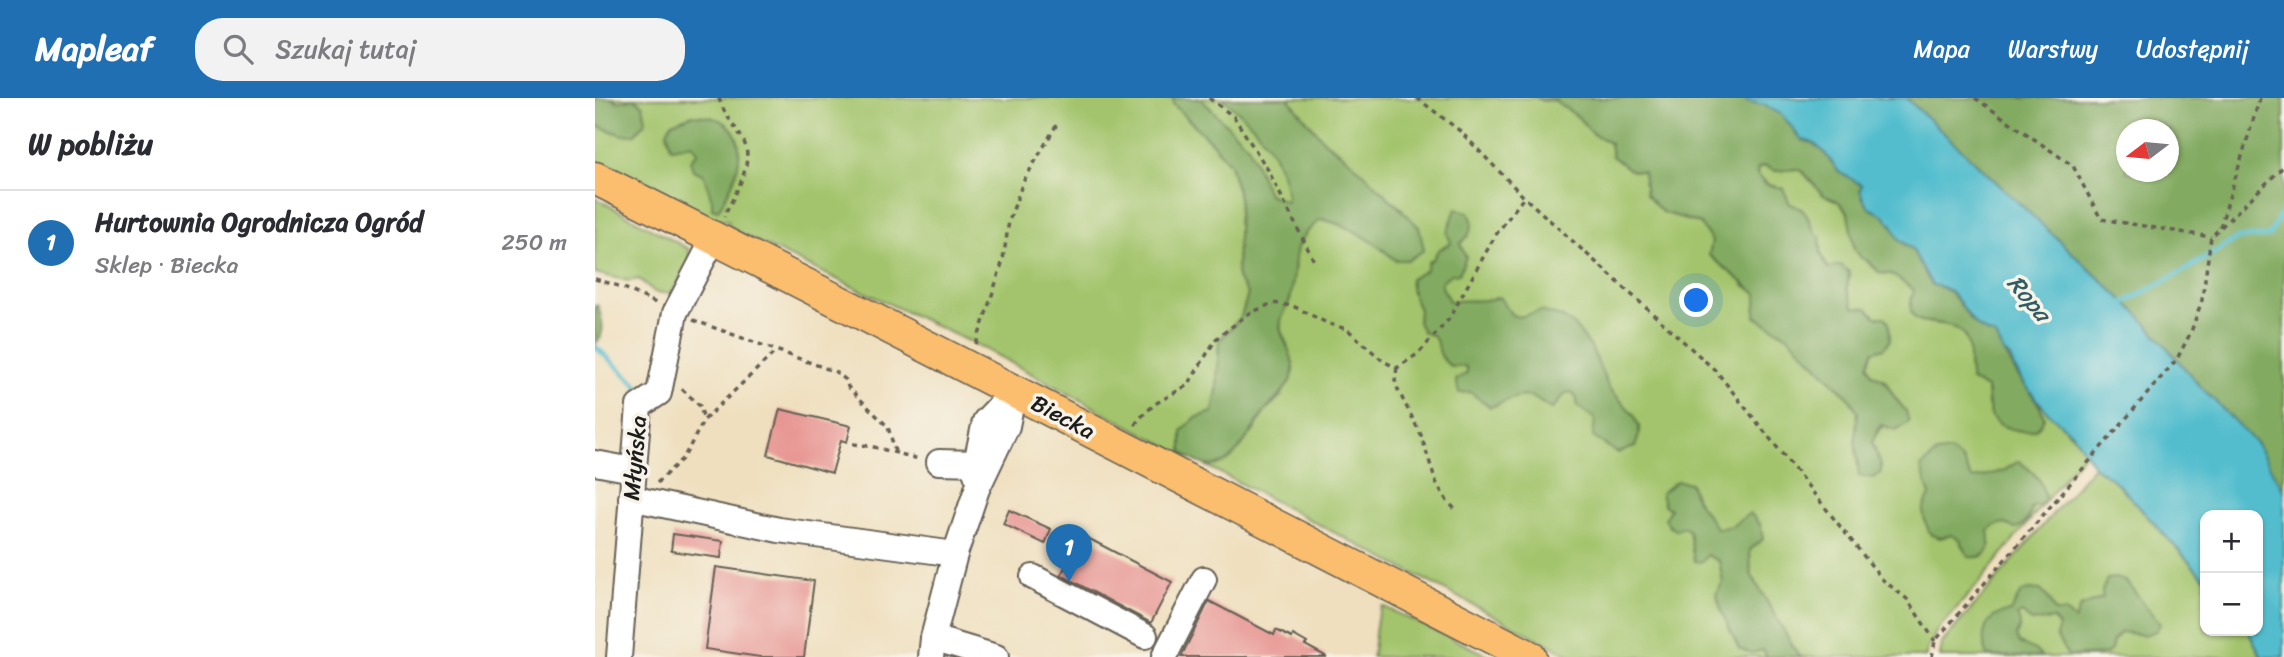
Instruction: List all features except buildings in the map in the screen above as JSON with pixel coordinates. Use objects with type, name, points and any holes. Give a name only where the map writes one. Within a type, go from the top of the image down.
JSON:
[{"type":"main road","name":"Biecka","points":[[595,178],[968,366],[1123,449],[1529,657]]},
{"type":"street","name":"Młyńska","points":[[619,657],[635,499],[633,470],[639,406],[659,393],[675,313],[715,238]]},
{"type":"street","points":[[977,489],[976,463],[985,421],[1014,391]]},
{"type":"street","points":[[996,657],[932,647],[955,554],[977,489],[1007,426],[1014,391]]},
{"type":"street","points":[[939,462],[976,463]]},
{"type":"street","points":[[595,463],[633,470]]},
{"type":"street","points":[[635,499],[779,530],[955,554]]},
{"type":"street","points":[[1034,577],[1145,636]]},
{"type":"street","points":[[1164,657],[1204,579]]},
{"type":"path","points":[[715,238],[746,166],[745,143],[722,111],[719,98]]},
{"type":"path","points":[[1209,98],[1234,117],[1268,170],[1314,261]]},
{"type":"path","points":[[1417,98],[1460,131],[1524,197],[1716,371],[1883,580],[1907,599],[1935,641]]},
{"type":"path","points":[[1975,98],[2073,166],[2101,219],[2211,237]]},
{"type":"path","points":[[2220,229],[2260,98]]},
{"type":"path","points":[[968,366],[1003,260],[1009,221],[1023,182],[1058,124]]},
{"type":"path","points":[[1932,657],[1935,641],[2177,359],[2191,332],[2202,300],[2211,237],[2284,166]]},
{"type":"path","points":[[1457,511],[1447,501],[1436,482],[1421,435],[1398,390],[1395,380],[1397,368],[1419,353],[1449,319],[1495,236],[1524,197]]},
{"type":"path","points":[[595,279],[622,287],[675,313],[837,372],[846,380],[848,387],[888,427],[895,451]]},
{"type":"path","points":[[1123,449],[1139,419],[1155,404],[1188,384],[1216,339],[1248,314],[1273,303],[1293,306],[1329,324],[1346,329],[1383,361],[1397,368]]},
{"type":"path","points":[[635,499],[684,457],[704,420],[776,351]]},
{"type":"path","points":[[664,371],[700,406],[704,420]]},
{"type":"path","points":[[853,444],[939,462]]},
{"type":"green space","points":[[595,98],[1173,98],[1173,104],[1230,164],[1239,197],[1237,278],[1248,294],[1241,317],[1219,341],[1217,391],[1213,412],[1195,418],[1182,452],[1189,458],[987,350],[735,231],[728,220],[707,220],[595,164]]},
{"type":"green space","points":[[595,98],[611,98],[619,102],[634,98],[643,105],[646,121],[635,134],[622,135],[595,125]]},
{"type":"green space","points":[[1173,98],[1201,99],[1249,147],[1268,194],[1287,202],[1281,171],[1267,143],[1246,119],[1222,98],[1288,98],[1324,141],[1352,162],[1419,227],[1424,250],[1408,260],[1395,260],[1370,240],[1342,225],[1321,219],[1311,229],[1297,248],[1291,296],[1281,321],[1281,331],[1293,362],[1291,378],[1232,457],[1222,464],[1211,466],[1182,452],[1182,431],[1195,418],[1213,412],[1217,391],[1219,341],[1241,317],[1248,294],[1237,278],[1239,197],[1230,164],[1173,104]]},
{"type":"green space","points":[[1199,98],[1222,98],[1240,111],[1267,141],[1285,180],[1288,202],[1268,195],[1248,147]]},
{"type":"green space","points":[[1288,98],[1554,100],[1578,117],[1593,134],[1610,143],[1612,156],[1630,170],[1643,172],[1646,195],[1682,219],[1699,223],[1744,285],[1757,294],[1755,317],[1788,336],[1848,397],[1858,412],[1855,438],[1881,465],[1872,442],[1882,427],[1906,411],[1885,380],[1872,374],[1867,365],[1873,351],[1884,348],[1876,317],[1867,308],[1855,308],[1848,293],[1849,276],[1841,265],[1828,268],[1806,213],[1790,204],[1757,174],[1758,168],[1765,166],[1775,171],[1803,171],[1823,195],[1838,201],[1848,213],[1854,248],[1880,273],[1891,274],[1915,290],[1911,305],[1918,320],[1946,325],[1963,334],[1969,349],[1972,377],[1987,388],[1988,406],[2044,417],[2038,400],[2086,451],[1937,630],[1926,657],[1573,657],[1203,464],[1216,464],[1253,432],[1265,411],[1282,395],[1289,349],[1281,331],[1280,317],[1290,300],[1297,249],[1307,231],[1320,219],[1341,225],[1361,234],[1395,260],[1403,210],[1339,151],[1324,141]]},
{"type":"green space","points":[[1536,98],[1744,98],[1782,115],[1802,140],[1813,143],[1824,152],[1839,172],[1863,185],[1863,198],[1869,208],[1884,215],[1891,223],[1900,241],[1912,249],[1932,285],[1951,293],[1975,324],[1996,335],[2041,410],[2044,417],[2041,424],[2033,430],[2021,431],[1995,421],[1989,410],[1987,388],[1971,381],[1965,337],[1953,327],[1924,322],[1912,314],[1914,290],[1891,274],[1880,273],[1869,261],[1861,258],[1854,248],[1848,213],[1838,201],[1823,195],[1802,171],[1775,171],[1765,166],[1758,168],[1757,174],[1765,184],[1783,188],[1790,204],[1806,215],[1820,237],[1821,253],[1827,268],[1841,265],[1849,272],[1847,289],[1854,307],[1867,308],[1876,317],[1885,317],[1889,322],[1890,340],[1884,348],[1873,351],[1868,365],[1872,374],[1884,380],[1906,411],[1909,422],[1896,430],[1881,425],[1872,442],[1881,472],[1874,478],[1859,476],[1855,438],[1858,412],[1848,397],[1788,336],[1755,316],[1757,294],[1709,255],[1712,241],[1699,223],[1662,212],[1646,195],[1643,172],[1630,170],[1612,156],[1610,143],[1593,134],[1578,117],[1554,100],[1543,101]]},
{"type":"green space","points":[[1906,98],[2284,98],[2284,491],[2256,443],[2200,386],[2141,317]]},
{"type":"green space","points":[[692,115],[713,118],[727,125],[736,135],[738,163],[734,179],[718,210],[712,208],[703,174],[693,170],[690,161],[698,152],[692,144],[671,148],[667,132],[671,123]]},
{"type":"green space","points":[[595,198],[689,249],[689,266],[671,293],[656,293],[639,279],[628,281],[595,273]]},
{"type":"green space","points":[[1456,209],[1469,212],[1473,223],[1468,236],[1460,244],[1466,257],[1459,274],[1451,274],[1442,281],[1449,301],[1491,300],[1499,297],[1512,315],[1519,317],[1541,311],[1561,317],[1574,325],[1591,347],[1609,388],[1634,415],[1639,426],[1635,447],[1618,453],[1593,437],[1595,419],[1577,406],[1577,399],[1572,392],[1566,393],[1552,409],[1526,396],[1490,407],[1470,392],[1459,393],[1456,380],[1467,373],[1467,369],[1465,366],[1451,367],[1446,363],[1434,336],[1423,332],[1418,322],[1419,310],[1410,279],[1426,270],[1428,262],[1438,250],[1451,243],[1447,233]]},
{"type":"green space","points":[[595,305],[598,306],[603,326],[595,344]]},
{"type":"green space","points":[[1951,451],[1963,461],[1972,479],[2003,471],[2019,461],[2033,473],[2042,486],[2045,500],[2041,505],[2032,507],[2028,518],[2015,529],[2002,524],[1989,530],[1990,547],[1981,556],[1969,557],[1960,540],[1951,535],[1940,538],[1931,535],[1925,520],[1925,506],[1930,496],[1921,467],[1937,453]]},
{"type":"green space","points":[[2094,466],[2117,483],[2200,574],[2200,636],[2251,636],[2262,657],[1940,657],[1942,643]]},
{"type":"green space","points":[[1677,481],[1690,483],[1696,499],[1717,529],[1732,526],[1750,513],[1760,524],[1763,539],[1750,550],[1751,574],[1798,655],[1802,657],[1767,657],[1763,650],[1752,653],[1739,649],[1716,594],[1723,582],[1719,561],[1707,555],[1702,562],[1694,561],[1689,531],[1684,527],[1676,530],[1669,526],[1665,518],[1670,509],[1664,505],[1661,493]]},
{"type":"green space","points":[[2107,579],[2126,581],[2160,624],[2156,631],[2144,635],[2121,632],[2106,654],[2068,656],[2056,636],[2059,626],[2053,619],[2032,622],[2022,613],[2017,616],[2020,621],[2016,636],[2019,643],[2035,650],[2042,657],[1988,656],[1984,641],[1986,627],[1995,616],[2010,612],[2024,592],[2041,590],[2055,612],[2065,612],[2075,620],[2080,607],[2103,598],[2102,591]]},
{"type":"green space","points":[[1382,606],[1492,657],[1372,657],[1377,619]]},
{"type":"water","name":"Ropa","points":[[1744,98],[1906,98],[2141,317],[2198,384],[2256,443],[2284,491],[2284,657],[2262,657],[2251,636],[2263,636],[2263,510],[2200,510],[2200,574],[2117,483],[2094,466],[2073,434],[2050,415],[2029,390],[1996,336],[1976,324],[1951,293],[1932,285],[1912,249],[1899,239],[1891,223],[1884,215],[1869,208],[1860,190],[1862,185],[1839,172],[1824,152],[1813,143],[1801,139],[1782,115],[1764,105],[1746,101]]},
{"type":"waterway","points":[[2120,305],[2238,238],[2269,236],[2284,207]]},
{"type":"waterway","points":[[595,346],[640,388]]},
{"type":"place","name":"Hurtownia Ogrodnicza Ogród","points":[[1069,582]]}]
